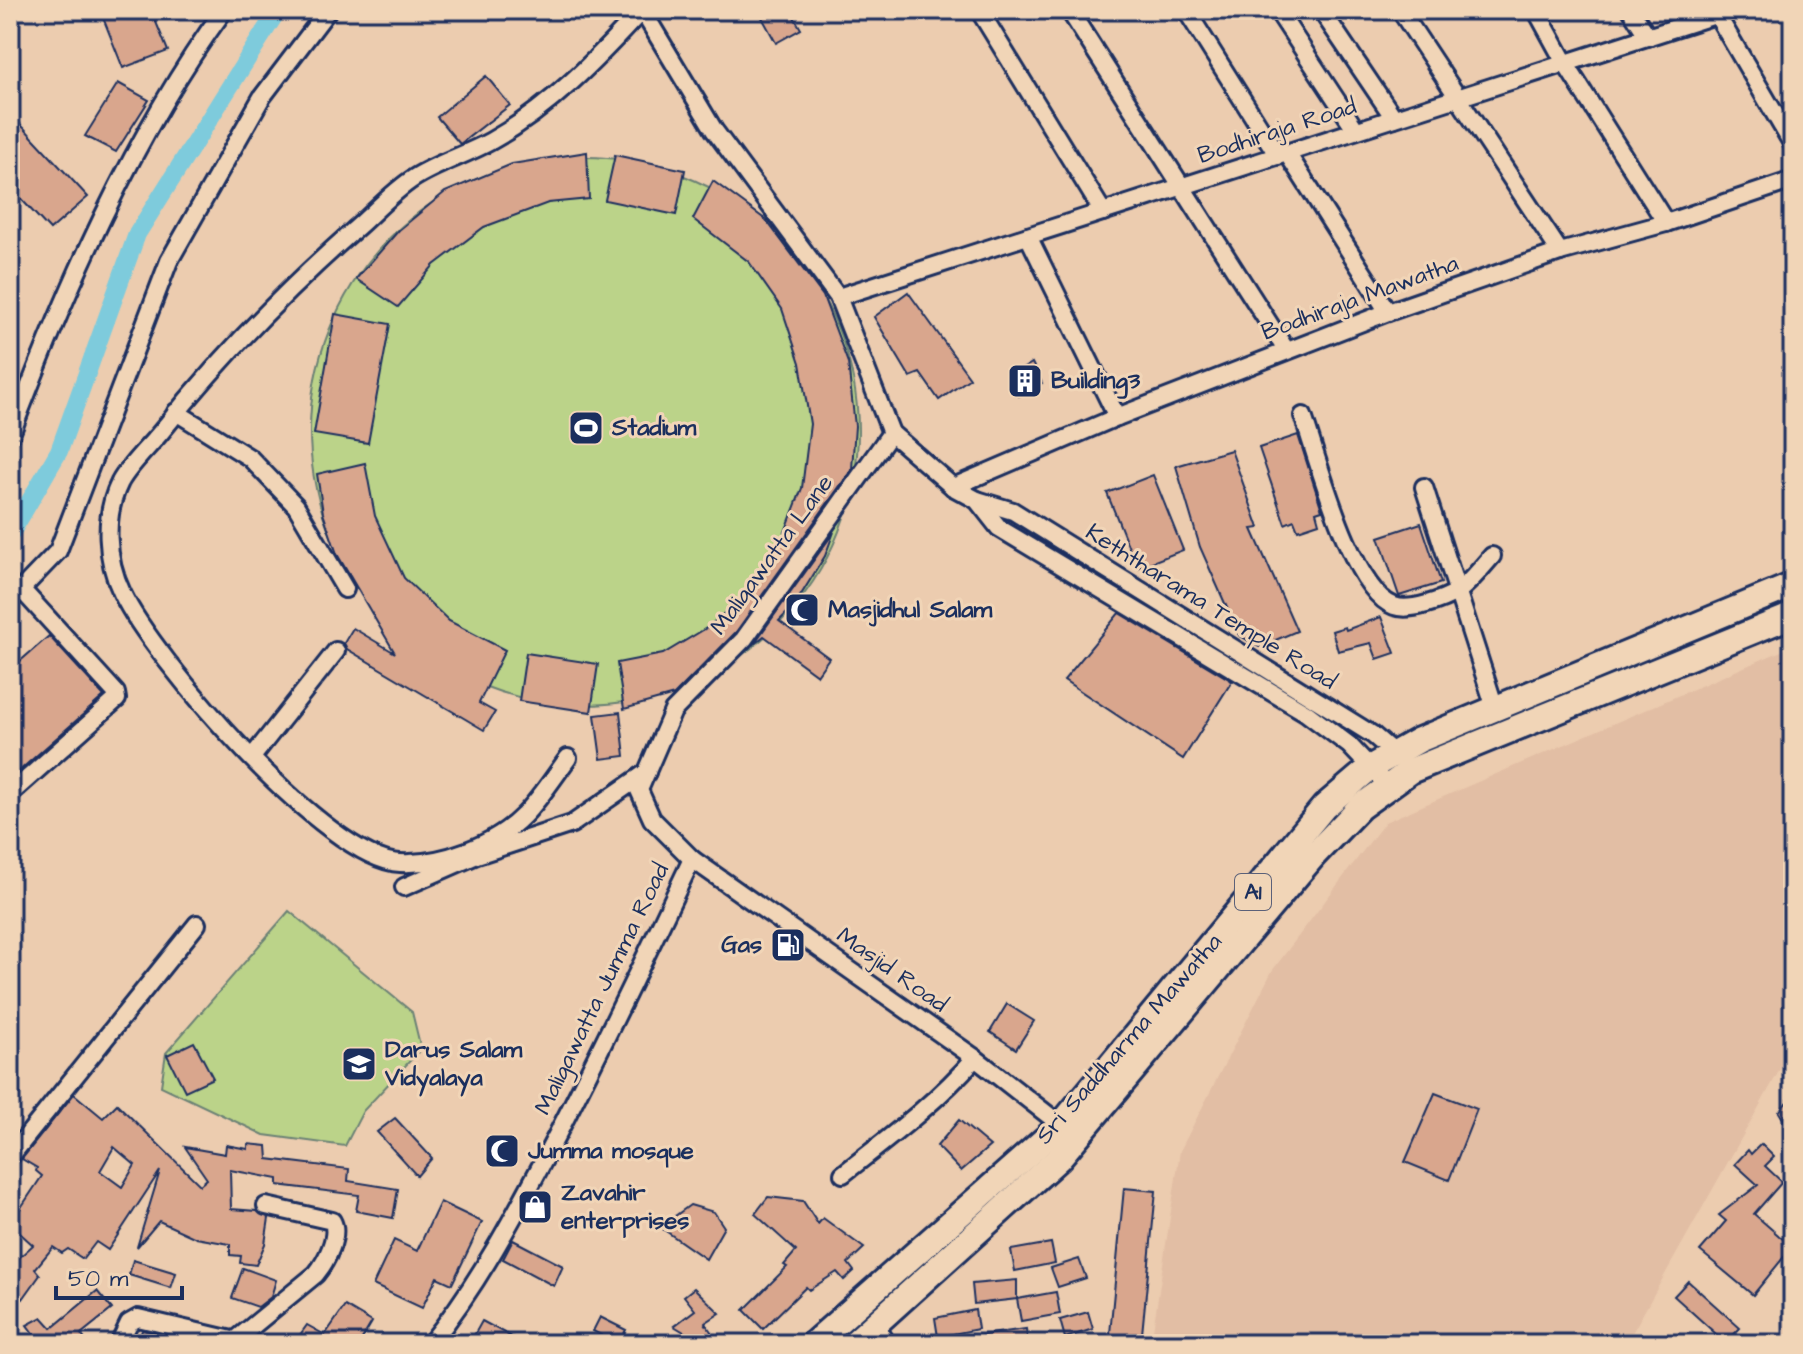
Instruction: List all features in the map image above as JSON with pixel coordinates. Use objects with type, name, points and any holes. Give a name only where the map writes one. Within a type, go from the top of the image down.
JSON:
[{"type":"highway","name":"Sri Saddharma Mawatha","points":[[813,1344],[1061,1125],[1324,807],[1495,708],[1793,585]]},
{"type":"highway","name":"Sri Saddharma Mawatha","points":[[1402,762],[1793,615]]},
{"type":"highway","name":"Sri Saddharma Mawatha","points":[[853,1344],[881,1334],[1078,1138],[1349,817],[1379,776]]},
{"type":"street","points":[[10,437],[36,367],[109,203],[203,39],[224,10]]},
{"type":"street","points":[[10,794],[117,699],[116,693],[16,595],[58,551],[169,261],[262,97],[328,10]]},
{"type":"street","points":[[568,758],[523,817],[478,846],[427,862],[396,864],[347,843],[279,786],[204,706],[141,627],[121,591],[109,548],[109,516],[121,481],[176,412],[285,292],[413,179],[493,140],[581,76],[642,10]]},
{"type":"street","name":"Keththarama Temple Road","points":[[642,10],[714,130],[838,297],[891,433],[953,487],[977,500],[1013,511],[1093,562],[1234,660],[1330,729],[1379,776]]},
{"type":"street","points":[[979,10],[1103,212]]},
{"type":"street","points":[[1069,10],[1286,350]]},
{"type":"street","points":[[1186,10],[1388,312]]},
{"type":"street","points":[[1277,10],[1356,130]]},
{"type":"street","points":[[1321,10],[1394,118]]},
{"type":"street","points":[[1400,10],[1560,252]]},
{"type":"street","points":[[1536,10],[1565,63],[1666,223]]},
{"type":"street","points":[[1631,10],[1648,37]]},
{"type":"street","points":[[1726,11],[1793,145]]},
{"type":"street","name":"Bodhiraja Road","points":[[838,297],[1726,11]]},
{"type":"street","name":"Bodhiraja Mawatha","points":[[953,487],[1117,417],[1388,312],[1560,252],[1666,223],[1793,180]]},
{"type":"street","points":[[1028,236],[1117,417]]},
{"type":"street","points":[[176,412],[250,458],[296,506],[345,589]]},
{"type":"street","points":[[1303,416],[1349,552],[1375,594],[1393,606],[1408,609],[1458,591],[1492,556]]},
{"type":"street","name":"Maligawatta Lane","points":[[692,859],[652,819],[639,790],[673,711],[744,639],[891,433]]},
{"type":"street","points":[[1424,487],[1495,708]]},
{"type":"street","name":"Keththarama Temple Road","points":[[977,500],[999,528],[1079,577],[1373,735],[1402,762]]},
{"type":"street","points":[[1079,577],[1093,562]]},
{"type":"street","points":[[253,756],[336,651]]},
{"type":"street","points":[[404,887],[477,855],[572,824],[647,772]]},
{"type":"street","name":"Masjid Road","points":[[692,859],[975,1058],[1061,1125]]},
{"type":"street","name":"Maligawatta Jumma Road","points":[[430,1344],[454,1314],[511,1222],[605,1041],[692,859]]},
{"type":"street","points":[[10,1157],[197,924]]},
{"type":"street","points":[[843,1174],[948,1089],[975,1058]]},
{"type":"street","points":[[119,1344],[129,1323],[138,1318],[242,1341],[316,1274],[325,1264],[336,1229],[332,1221],[266,1206]]},
{"type":"shaded area","points":[[1793,646],[1793,1046],[1626,1344],[1151,1344],[1180,1151],[1272,971],[1385,822]]},
{"type":"green space","points":[[584,157],[638,162],[689,177],[736,203],[778,237],[812,279],[838,326],[853,377],[858,431],[853,485],[838,536],[812,583],[778,625],[736,659],[689,685],[638,700],[584,705],[530,700],[479,685],[432,659],[390,625],[356,583],[330,536],[315,485],[310,431],[315,377],[330,326],[356,279],[390,237],[432,203],[479,177],[530,162]]},
{"type":"green space","points":[[289,911],[412,1012],[421,1049],[363,1111],[345,1146],[264,1135],[161,1086],[166,1053]]},
{"type":"building","points":[[100,10],[151,10],[168,51],[123,68]]},
{"type":"building","points":[[758,10],[790,10],[801,29],[776,43]]},
{"type":"building","points":[[486,76],[510,105],[460,144],[437,117]]},
{"type":"building","points":[[118,83],[149,100],[116,152],[85,136]]},
{"type":"building","points":[[10,113],[88,197],[50,230],[10,187]]},
{"type":"building","points":[[587,152],[589,199],[548,203],[484,227],[434,265],[398,307],[356,279],[399,230],[445,192],[512,164]]},
{"type":"building","points":[[615,155],[685,170],[676,215],[605,200]]},
{"type":"building","points":[[713,181],[766,220],[823,296],[848,363],[855,426],[852,469],[736,632],[674,695],[624,709],[617,663],[663,654],[708,627],[750,591],[782,540],[802,488],[810,424],[800,363],[782,309],[749,262],[693,219]]},
{"type":"building","points":[[908,292],[970,378],[939,400],[920,373],[910,377],[874,317]]},
{"type":"building","points":[[335,314],[390,324],[368,443],[314,434]]},
{"type":"building","name":"Building3","points":[[1032,363],[1042,383],[1019,396],[1008,378]]},
{"type":"building","points":[[1298,435],[1322,510],[1316,512],[1319,523],[1298,530],[1294,520],[1285,524],[1259,448]]},
{"type":"building","points":[[1231,450],[1259,528],[1252,529],[1297,631],[1259,647],[1239,635],[1200,547],[1176,466]]},
{"type":"building","points":[[365,463],[375,516],[404,578],[449,621],[505,650],[479,703],[495,712],[484,730],[347,649],[344,643],[353,628],[395,653],[337,554],[323,513],[317,474]]},
{"type":"building","points":[[1153,475],[1183,550],[1137,568],[1107,493]]},
{"type":"building","points":[[1421,523],[1441,583],[1399,596],[1379,537]]},
{"type":"building","points":[[834,532],[825,556],[794,606],[779,621],[829,658],[817,675],[764,636],[753,645]]},
{"type":"building","points":[[1119,613],[1232,681],[1183,759],[1064,680]]},
{"type":"building","points":[[1381,617],[1395,653],[1377,659],[1371,643],[1338,651],[1332,631],[1345,627],[1346,630]]},
{"type":"building","points":[[49,636],[104,696],[10,779],[10,670]]},
{"type":"building","points":[[526,653],[598,664],[591,712],[519,701]]},
{"type":"building","points":[[620,712],[625,756],[601,759],[595,715]]},
{"type":"building","points":[[1007,1004],[1034,1021],[1016,1049],[990,1032]]},
{"type":"building","points":[[194,1042],[213,1078],[185,1091],[167,1055]]},
{"type":"building","points":[[1435,1093],[1477,1109],[1449,1180],[1405,1162]]},
{"type":"building","points":[[74,1094],[103,1118],[117,1104],[200,1185],[207,1179],[185,1147],[225,1154],[226,1145],[248,1149],[248,1144],[267,1146],[268,1159],[349,1169],[348,1181],[398,1189],[393,1218],[356,1211],[359,1195],[278,1185],[278,1179],[230,1170],[231,1209],[257,1211],[269,1218],[265,1244],[256,1265],[240,1263],[241,1256],[230,1255],[230,1244],[196,1238],[159,1221],[137,1247],[160,1171],[108,1250],[96,1242],[83,1259],[68,1249],[62,1253],[53,1247],[35,1269],[40,1275],[23,1299],[10,1284],[10,1266],[33,1245],[10,1224],[42,1176],[36,1171],[37,1168],[22,1159]],"holes":[[[114,1147],[135,1165],[122,1187],[100,1171]]]},
{"type":"building","points":[[1793,1094],[1793,1115],[1785,1122],[1779,1112]]},
{"type":"building","points":[[395,1118],[432,1158],[417,1176],[377,1132]]},
{"type":"building","points":[[959,1120],[990,1146],[961,1171],[937,1146]]},
{"type":"building","points":[[1761,1144],[1774,1157],[1765,1166],[1782,1182],[1754,1214],[1792,1247],[1753,1295],[1700,1251],[1726,1221],[1719,1215],[1758,1185],[1735,1164],[1748,1150],[1751,1154]]},
{"type":"building","points":[[1124,1188],[1156,1191],[1141,1344],[1109,1344]]},
{"type":"building","points":[[768,1197],[803,1201],[818,1224],[823,1218],[864,1248],[848,1263],[854,1271],[844,1280],[837,1272],[809,1290],[806,1287],[763,1329],[744,1310],[787,1267],[784,1265],[796,1251],[755,1214]]},
{"type":"building","points":[[440,1202],[482,1222],[452,1284],[437,1277],[422,1308],[373,1285],[394,1240],[417,1251]]},
{"type":"building","points":[[690,1205],[714,1212],[724,1227],[706,1259],[660,1227]]},
{"type":"building","points":[[513,1240],[563,1266],[554,1286],[503,1259]]},
{"type":"building","points":[[1051,1243],[1055,1263],[1015,1271],[1011,1250]]},
{"type":"building","points":[[1079,1259],[1086,1278],[1058,1287],[1051,1268]]},
{"type":"building","points":[[133,1260],[176,1273],[171,1288],[129,1275]]},
{"type":"building","points":[[243,1268],[276,1280],[271,1297],[258,1307],[232,1298]]},
{"type":"building","points":[[1017,1280],[1017,1299],[974,1304],[972,1284]]},
{"type":"building","points":[[1688,1281],[1740,1328],[1726,1343],[1674,1296]]},
{"type":"building","points":[[694,1288],[720,1313],[705,1323],[712,1333],[701,1342],[674,1326],[695,1310],[684,1296]]},
{"type":"building","points":[[97,1291],[112,1309],[81,1334],[88,1344],[41,1344],[27,1325],[42,1317],[52,1328]]},
{"type":"building","points":[[1056,1292],[1060,1314],[1021,1321],[1017,1299]]},
{"type":"building","points":[[345,1306],[372,1322],[359,1344],[306,1344],[297,1339],[307,1325],[325,1335]]},
{"type":"building","points":[[975,1310],[978,1329],[938,1337],[935,1318]]},
{"type":"building","points":[[1088,1312],[1093,1329],[1065,1338],[1060,1320]]},
{"type":"building","points":[[600,1317],[626,1330],[618,1344],[593,1331]]},
{"type":"building","points":[[482,1321],[525,1344],[481,1344],[472,1339]]},
{"type":"building","points":[[1026,1329],[1028,1344],[977,1344],[976,1336]]},
{"type":"building","points":[[142,1330],[192,1342],[192,1344],[138,1344]]},
{"type":"waterway","points":[[10,535],[59,451],[137,234],[278,10]]},
{"type":"place","name":"Building3","points":[[1025,381]]},
{"type":"place","name":"Stadium","points":[[586,428]]},
{"type":"place","name":"Masjidhul Salam","points":[[802,610]]},
{"type":"place","name":"Gas","points":[[788,945]]},
{"type":"place","name":"Darus Salam Vidyalaya","points":[[359,1064]]},
{"type":"place","name":"Jumma mosque","points":[[502,1151]]},
{"type":"place","name":"Zavahir enterprises","points":[[535,1207]]}]
